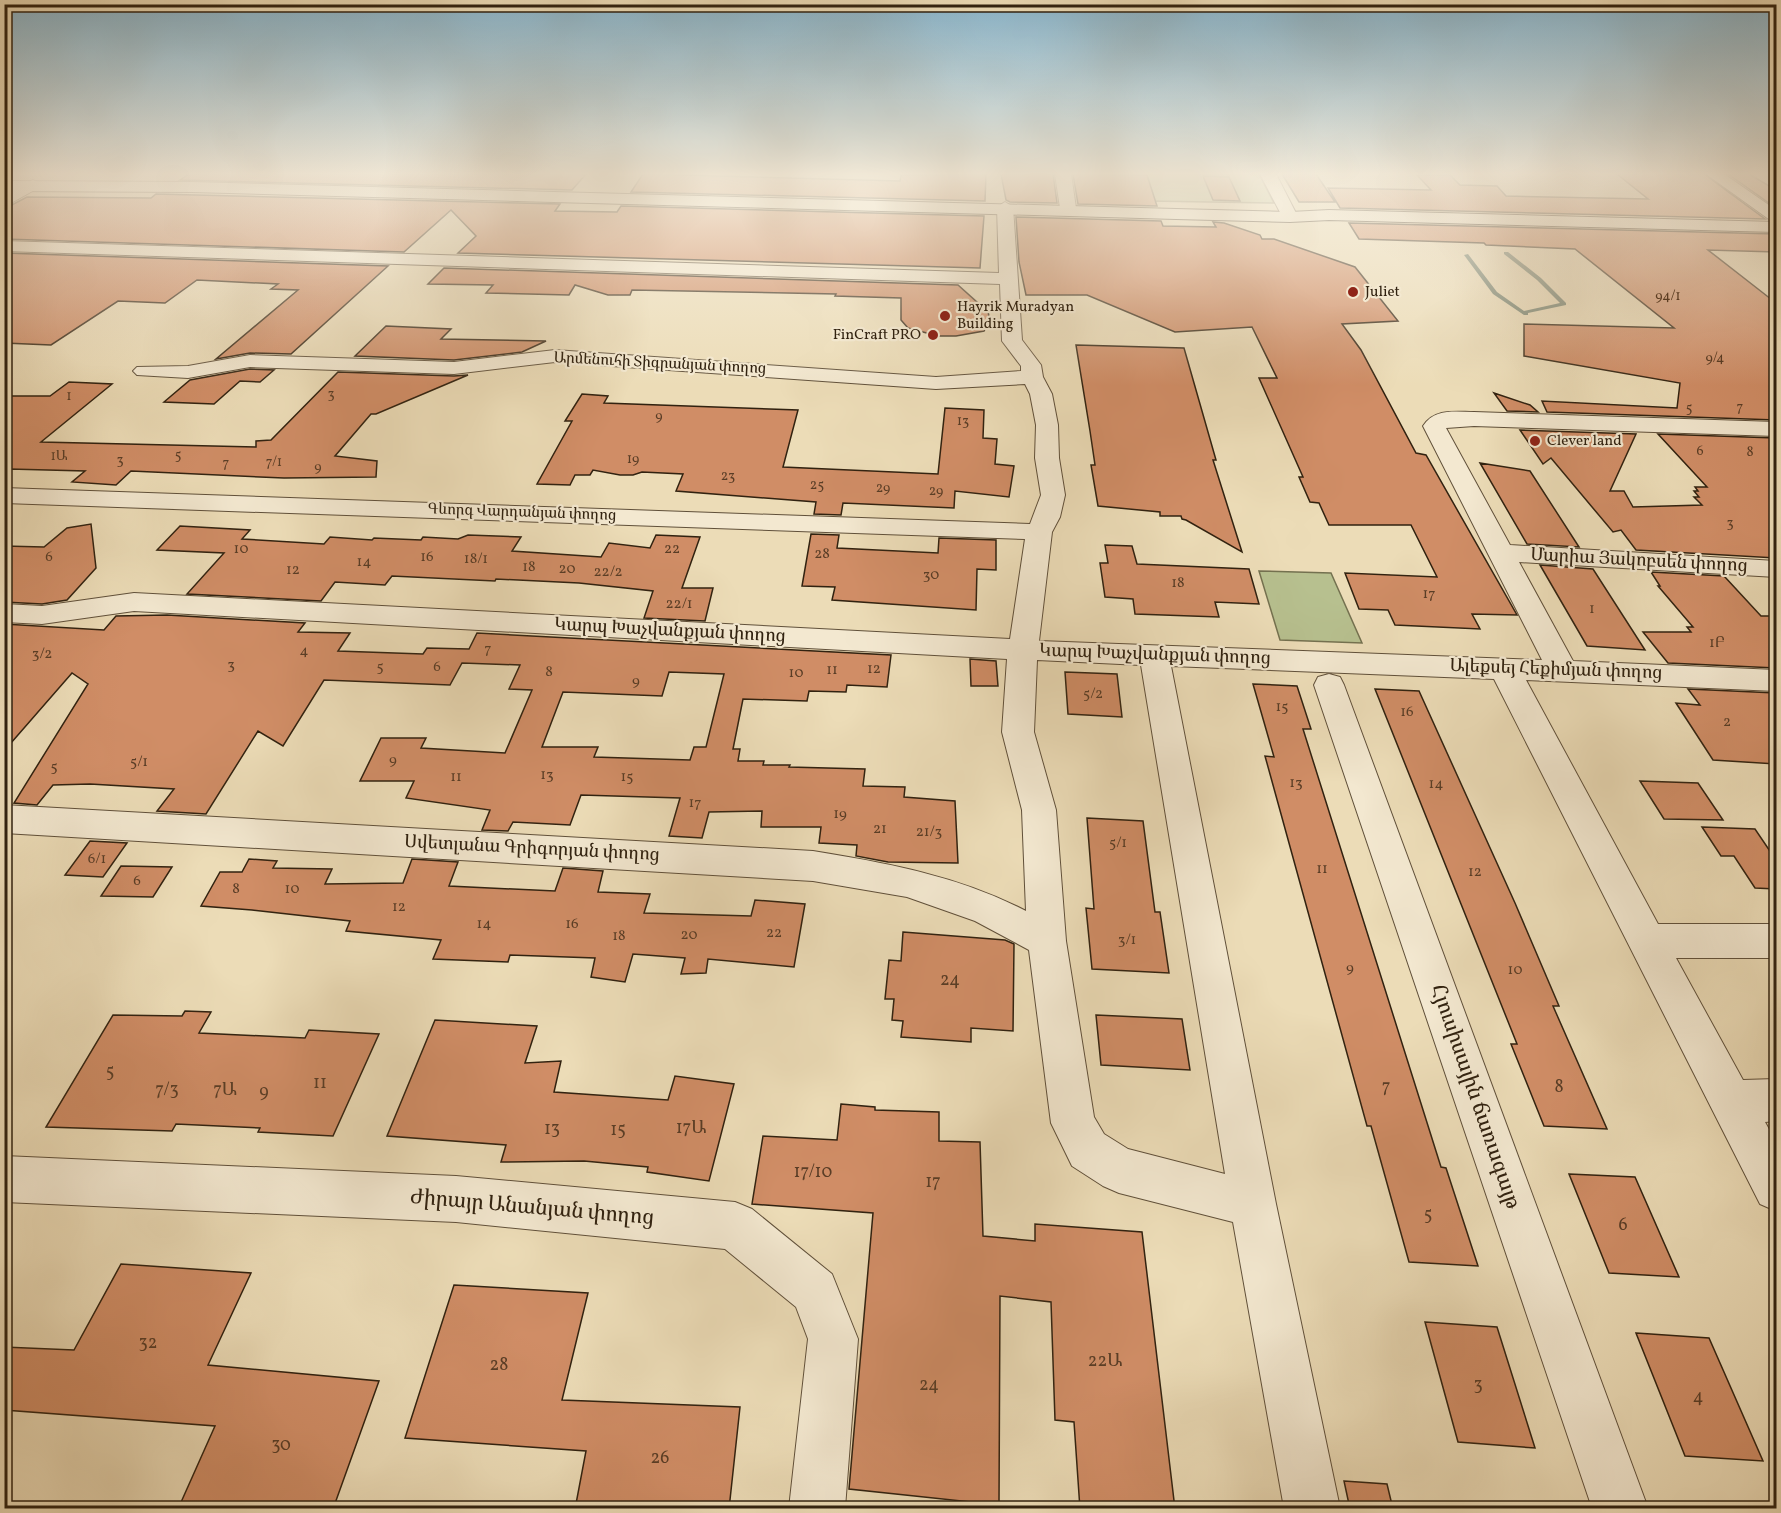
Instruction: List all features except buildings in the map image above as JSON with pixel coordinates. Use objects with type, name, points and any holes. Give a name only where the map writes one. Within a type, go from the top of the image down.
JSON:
[{"type":"street","points":[[1007,245],[1012,340],[1031,365],[1032,377],[1041,394],[1045,412],[1047,458],[1053,495],[1047,517],[1039,532],[1023,650],[1018,732],[1039,810],[1047,941],[1073,1123],[1088,1150],[1119,1170],[1252,1204]]},
{"type":"street","points":[[4,246],[1008,279]]},
{"type":"street","name":"Արմենուհի Տիգրանյան փողոց","points":[[144,371],[188,372],[250,361],[454,368],[555,356],[936,383],[1032,377]]},
{"type":"street","points":[[1562,670],[1434,426],[1443,419],[1776,429]]},
{"type":"street","name":"Գևորգ Վարդանյան փողոց","points":[[4,495],[1039,532]]},
{"type":"street","name":"Մարիա Յակոբսեն փողոց","points":[[1501,553],[1776,569]]},
{"type":"street","name":"Կարպ Խաչվանքյան փողոց","points":[[4,613],[42,615],[134,602],[1023,650],[1154,654],[1333,673]]},
{"type":"street","points":[[1154,654],[1252,1204],[1312,1509]]},
{"type":"street","points":[[1504,668],[1776,1188]]},
{"type":"street","name":"Ալեքսեյ Հեքիմյան փողոց","points":[[1333,673],[1504,668],[1776,680]]},
{"type":"street","name":"Հյուսիսային ճառագայթ","points":[[1333,673],[1620,1509]]},
{"type":"street","name":"Սվետլանա Գրիգորյան փողոց","points":[[4,819],[813,866],[907,882],[988,909],[1047,941]]},
{"type":"street","points":[[1647,941],[1776,941]]},
{"type":"street","points":[[1731,1102],[1776,1100]]},
{"type":"street","name":"Ժիրայր Անանյան փողոց","points":[[4,1179],[456,1199],[735,1226],[815,1291],[833,1339],[817,1509]]},
{"type":"green space","points":[[1259,571],[1331,573],[1362,643],[1280,640]]},
{"type":"waterway","points":[[1506,253],[1539,279],[1564,304],[1525,312]]},
{"type":"waterway","points":[[1466,255],[1495,293],[1526,314]]},
{"type":"place","name":"Juliet","points":[[1353,292]]},
{"type":"place","name":"Hayrik Muradyan Building","points":[[945,316]]},
{"type":"place","name":"FinCraft PRO","points":[[933,335]]},
{"type":"place","name":"Clever land","points":[[1535,441]]}]
